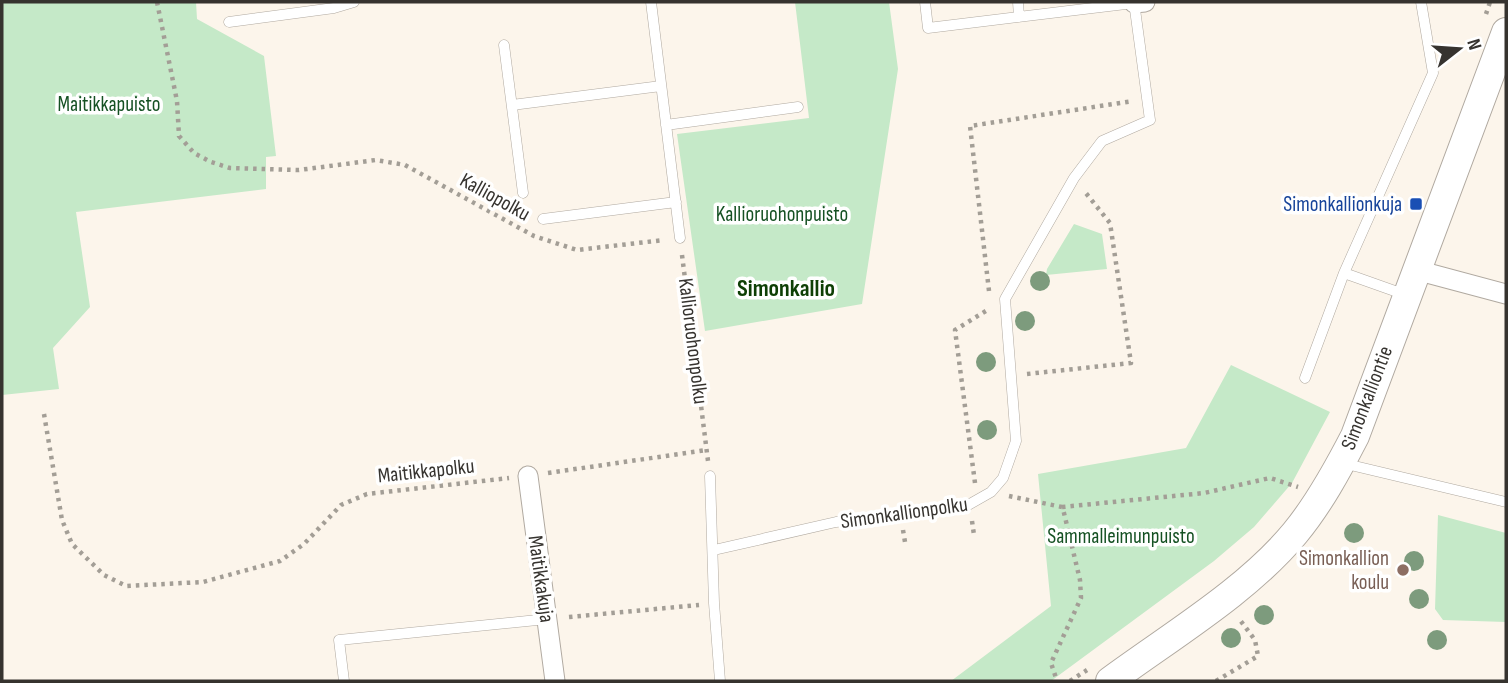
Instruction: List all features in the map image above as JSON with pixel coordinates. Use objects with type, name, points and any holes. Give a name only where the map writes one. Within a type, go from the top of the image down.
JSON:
[{"type":"main road","name":"Simonkalliontie","points":[[1110,681],[1259,570],[1296,533],[1341,463],[1355,436],[1506,32]]},
{"type":"street","points":[[1411,283],[1506,294]]},
{"type":"street","name":"Maitikkakuja","points":[[528,476],[555,681]]},
{"type":"lane","points":[[229,22],[334,8],[354,2]]},
{"type":"lane","points":[[651,2],[680,238]]},
{"type":"lane","points":[[925,2],[928,28],[1138,2],[1147,98]]},
{"type":"lane","points":[[1018,2],[1019,17]]},
{"type":"lane","points":[[1305,378],[1344,273],[1433,73],[1421,2]]},
{"type":"lane","points":[[504,45],[523,193]]},
{"type":"lane","points":[[512,106],[662,86]]},
{"type":"lane","name":"Simonkallionpolku","points":[[714,550],[836,522],[961,509],[992,492],[1003,478],[1016,441],[1005,299],[1074,178],[1102,141],[1150,120],[1147,98]]},
{"type":"lane","points":[[666,125],[798,107]]},
{"type":"lane","points":[[543,219],[676,202]]},
{"type":"lane","points":[[1344,273],[1411,283]]},
{"type":"lane","points":[[1341,463],[1506,502]]},
{"type":"lane","points":[[710,476],[714,603],[720,681]]},
{"type":"lane","points":[[344,681],[339,640],[547,619]]},
{"type":"path","name":"Kalliopolku","points":[[157,2],[177,101],[179,136],[194,153],[230,168],[299,170],[376,160],[405,165],[534,236],[577,250],[680,238]]},
{"type":"path","points":[[989,294],[970,126],[1147,98]]},
{"type":"path","points":[[1011,376],[1131,363],[1110,223],[1074,178]]},
{"type":"path","name":"Kallioruohonpolku","points":[[680,238],[710,476]]},
{"type":"path","points":[[974,480],[954,330],[991,307]]},
{"type":"path","name":"Maitikkapolku","points":[[44,414],[62,520],[72,544],[86,561],[104,575],[127,586],[204,582],[280,561],[304,544],[341,505],[367,494],[528,476],[707,450]]},
{"type":"path","points":[[992,492],[1062,507],[1204,493],[1270,478],[1294,485]]},
{"type":"path","points":[[1056,681],[1051,663],[1080,598],[1080,580],[1062,507]]},
{"type":"path","points":[[547,619],[714,603]]},
{"type":"path","points":[[1216,681],[1258,656],[1255,640],[1239,619]]},
{"type":"green space","name":"Maitikkapuisto","points":[[2,2],[196,2],[197,19],[264,56],[276,156],[266,157],[266,189],[76,212],[90,307],[53,348],[59,389],[2,395]]},
{"type":"green space","name":"Kallioruohonpuisto","points":[[795,2],[889,2],[898,69],[862,304],[705,331],[677,134],[809,118]]},
{"type":"green space","points":[[1074,224],[1102,234],[1107,269],[1046,275],[1047,269]]},
{"type":"green space","name":"Sammalleimunpuisto","points":[[1231,365],[1330,412],[1292,483],[1254,527],[1214,561],[1051,681],[951,681],[1051,606],[1038,474],[1186,448]]},
{"type":"green space","points":[[1438,515],[1506,533],[1506,622],[1443,620],[1435,609]]},
{"type":"place","name":"Simonkallionkuja","points":[[1416,204]]},
{"type":"place","name":"Simonkallion koulu","points":[[1403,570]]},
{"type":"district","name":"Simonkallio","points":[[786,288]]}]
